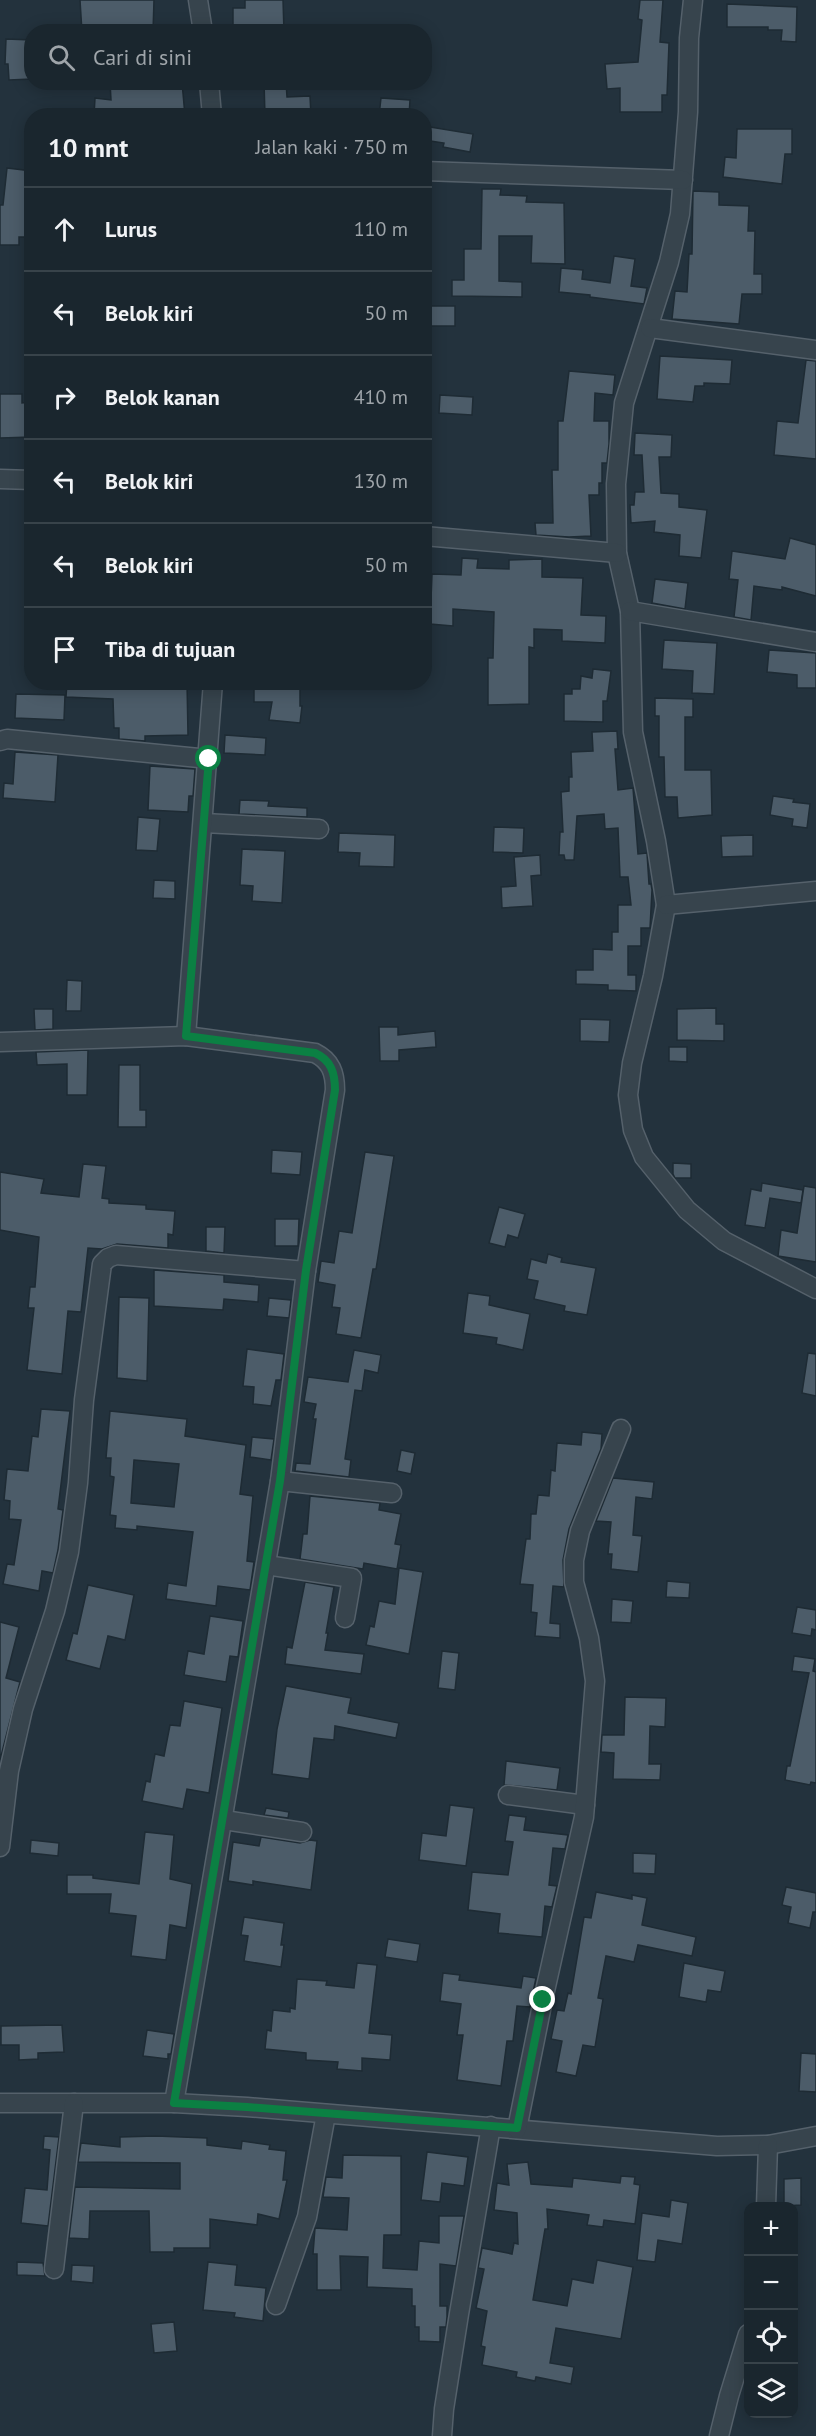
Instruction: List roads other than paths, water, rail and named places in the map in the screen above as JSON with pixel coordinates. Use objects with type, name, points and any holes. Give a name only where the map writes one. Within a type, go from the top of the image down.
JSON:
[{"type":"street","points":[[198,0],[202,24]]},
{"type":"street","points":[[693,0],[688,38],[688,112],[680,214],[650,328],[624,403],[616,484],[617,553],[630,611],[633,732],[656,841],[666,905],[654,976],[632,1064],[628,1095],[633,1130],[644,1156],[687,1210],[724,1241],[816,1289]]},
{"type":"street","points":[[210,90],[212,108]]},
{"type":"street","points":[[432,171],[683,180]]},
{"type":"street","points":[[650,328],[816,350]]},
{"type":"street","points":[[0,479],[24,480]]},
{"type":"street","points":[[432,537],[617,553]]},
{"type":"street","points":[[630,611],[816,642]]},
{"type":"street","points":[[186,1036],[213,690]]},
{"type":"street","points":[[0,741],[7,739],[209,759]]},
{"type":"street","points":[[204,824],[319,830]]},
{"type":"street","points":[[666,905],[816,891]]},
{"type":"street","points":[[0,1042],[186,1036],[315,1053],[326,1058],[335,1077],[335,1090],[306,1270],[280,1481],[174,2103]]},
{"type":"street","points":[[0,1847],[9,1771],[23,1709],[55,1611],[69,1552],[78,1484],[84,1400],[102,1264],[108,1258],[116,1255],[306,1270]]},
{"type":"street","points":[[517,2128],[543,2000],[575,1862],[585,1805],[595,1681],[590,1638],[574,1582],[574,1560],[580,1531],[621,1429]]},
{"type":"street","points":[[280,1481],[392,1493]]},
{"type":"street","points":[[266,1565],[352,1578],[345,1618]]},
{"type":"street","points":[[508,1795],[585,1805]]},
{"type":"street","points":[[224,1820],[302,1832]]},
{"type":"street","points":[[0,2103],[174,2103],[517,2128],[717,2146],[768,2145],[816,2136]]},
{"type":"street","points":[[54,2270],[74,2103]]},
{"type":"street","points":[[276,2305],[307,2217],[326,2114]]},
{"type":"street","points":[[442,2436],[459,2314],[491,2126]]},
{"type":"street","points":[[766,2202],[768,2145]]},
{"type":"street","points":[[719,2436],[744,2347]]}]
